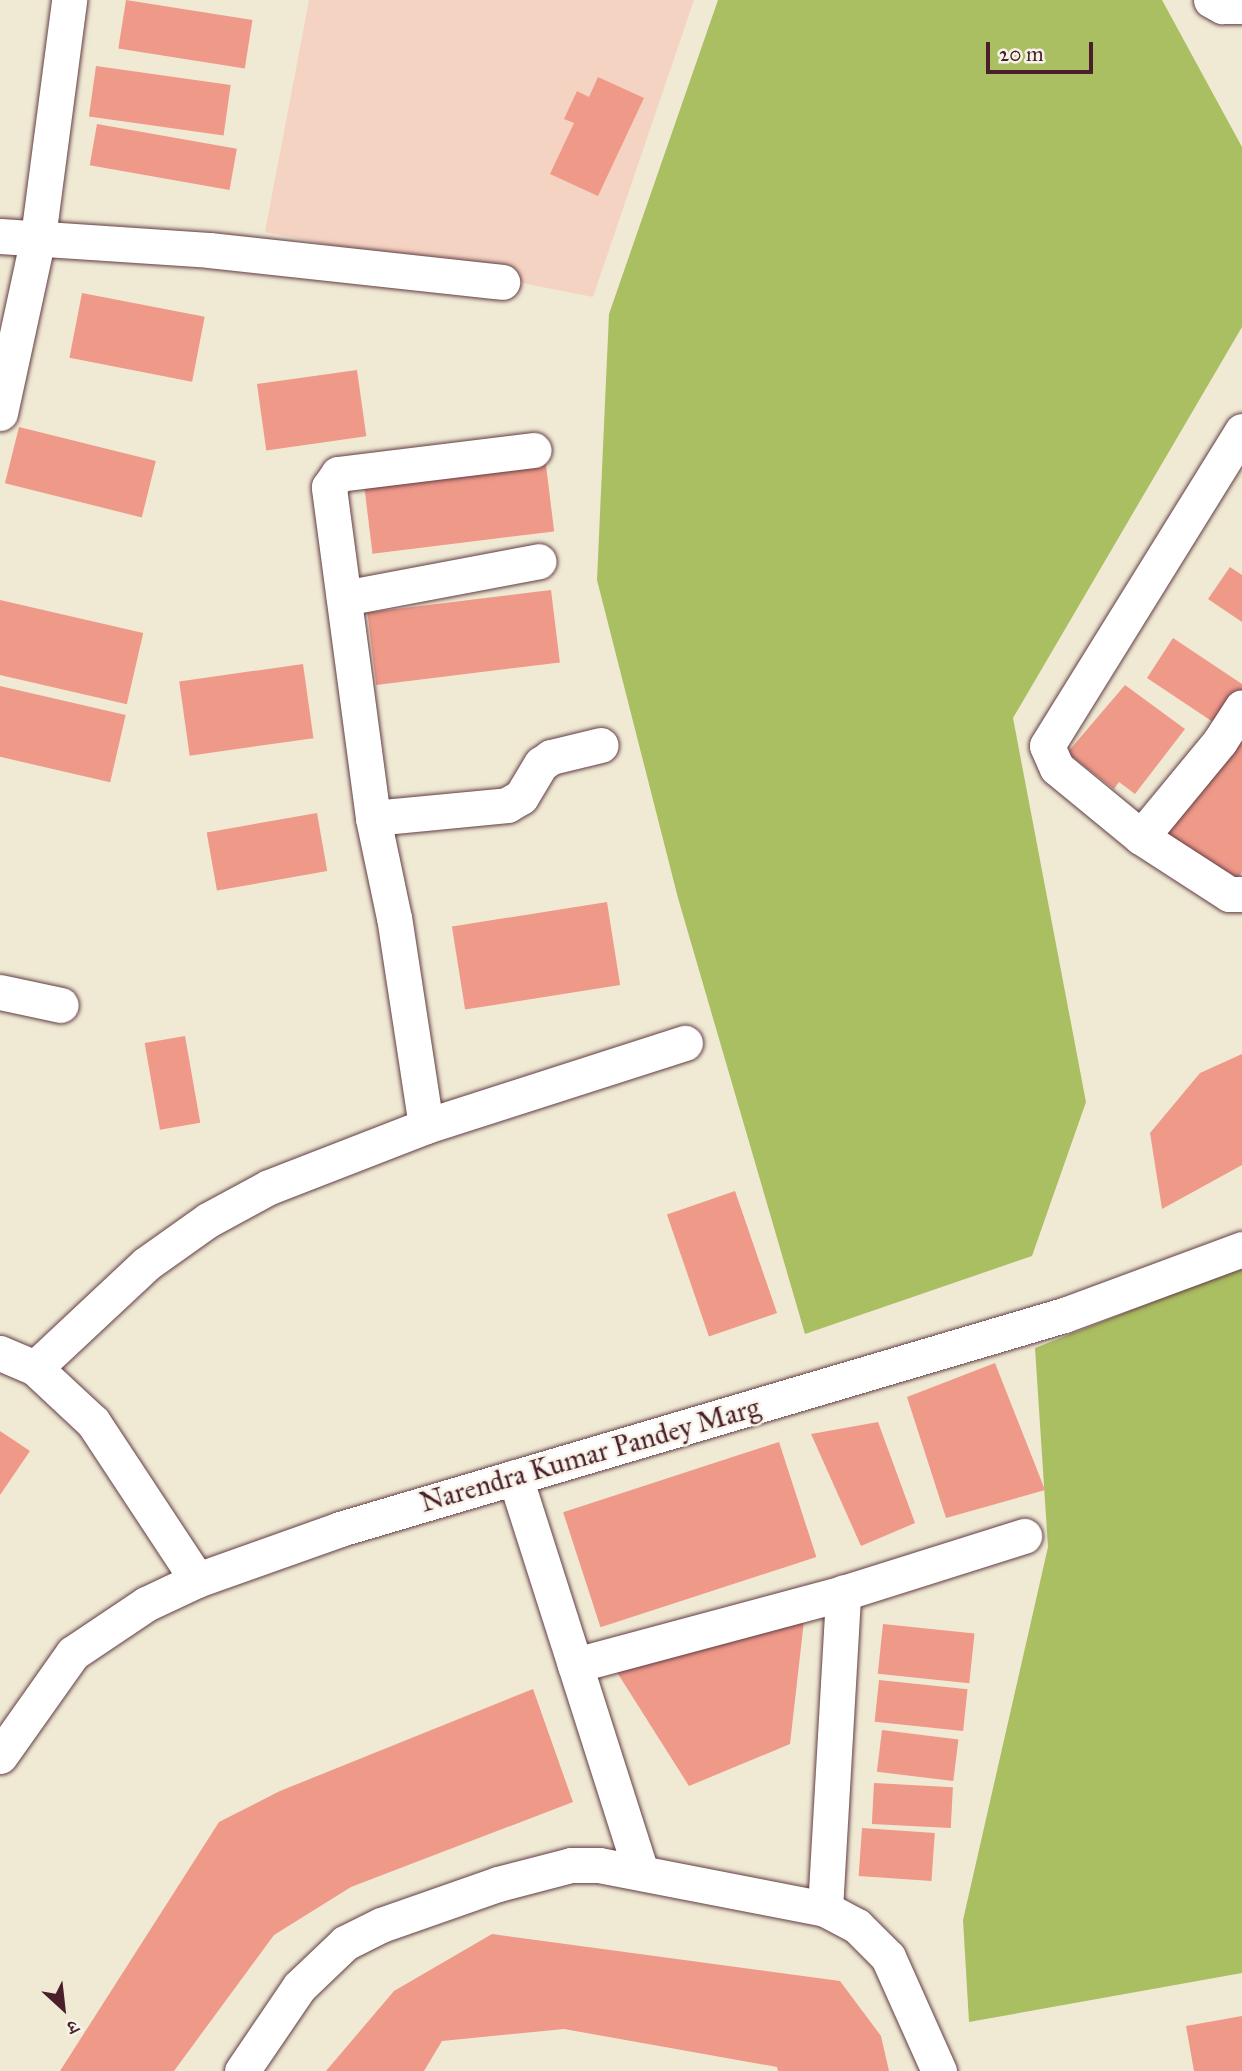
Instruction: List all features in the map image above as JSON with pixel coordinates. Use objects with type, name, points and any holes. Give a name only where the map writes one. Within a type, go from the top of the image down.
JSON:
[{"type":"street","points":[[0,413],[38,237],[69,0]]},
{"type":"street","points":[[1210,0],[1222,6],[1242,6]]},
{"type":"street","points":[[0,236],[209,250],[502,282]]},
{"type":"street","points":[[1242,431],[1047,740],[1057,768],[1141,837],[1229,894],[1242,894]]},
{"type":"street","points":[[426,1126],[394,918],[373,818],[329,486],[333,477],[534,450]]},
{"type":"street","points":[[344,598],[539,561]]},
{"type":"street","points":[[1141,837],[1220,741],[1242,707]]},
{"type":"street","points":[[373,818],[507,805],[521,797],[541,764],[551,757],[601,745]]},
{"type":"street","points":[[0,992],[61,1006]]},
{"type":"street","points":[[35,1368],[146,1264],[208,1220],[269,1187],[426,1126],[685,1043]]},
{"type":"street","name":"Narendra Kumar Pandey Marg","points":[[0,1756],[73,1653],[136,1610],[197,1580],[340,1529],[1064,1315],[1239,1260]]},
{"type":"street","points":[[0,1353],[35,1368],[70,1398],[114,1448],[197,1580]]},
{"type":"street","points":[[515,1477],[640,1869]]},
{"type":"street","points":[[575,1665],[843,1593],[1024,1536]]},
{"type":"street","points":[[825,1909],[843,1593]]},
{"type":"street","points":[[242,2071],[320,1963],[345,1943],[381,1925],[498,1884],[570,1865],[640,1869],[825,1909],[857,1926],[888,1957],[939,2071]]},
{"type":"shaded area","points":[[309,0],[694,0],[593,297],[265,232]]},
{"type":"green space","points":[[718,0],[1162,0],[1242,147],[1242,327],[1013,718],[1086,1102],[1032,1256],[805,1334],[678,898],[597,580],[609,314]]},
{"type":"green space","points":[[1242,1267],[1242,1973],[969,2022],[963,1920],[1048,1547],[1035,1348]]},
{"type":"building","points":[[126,0],[252,20],[245,68],[118,48]]},
{"type":"building","points":[[96,66],[231,85],[224,135],[89,117]]},
{"type":"building","points":[[598,77],[644,98],[598,196],[550,174],[574,123],[564,119],[577,91],[589,97]]},
{"type":"building","points":[[97,124],[237,149],[230,190],[90,165]]},
{"type":"building","points":[[82,293],[205,317],[192,382],[69,358]]},
{"type":"building","points":[[357,370],[366,436],[266,450],[257,384]]},
{"type":"building","points":[[19,427],[156,461],[142,517],[5,483]]},
{"type":"building","points":[[545,457],[554,531],[373,554],[363,479]]},
{"type":"building","points":[[1230,567],[1242,575],[1242,622],[1208,599]]},
{"type":"building","points":[[551,590],[560,662],[376,685],[367,613]]},
{"type":"building","points":[[0,600],[143,633],[127,704],[0,675]]},
{"type":"building","points":[[1173,638],[1242,684],[1242,699],[1225,730],[1147,678]]},
{"type":"building","points":[[303,664],[313,738],[190,756],[179,681]]},
{"type":"building","points":[[1125,685],[1185,729],[1135,794],[1119,782],[1114,789],[1067,753]]},
{"type":"building","points":[[0,686],[126,715],[110,782],[0,757]]},
{"type":"building","points":[[1242,725],[1242,872],[1235,881],[1161,831]]},
{"type":"building","points":[[317,813],[327,871],[217,891],[207,832]]},
{"type":"building","points":[[607,902],[620,985],[465,1010],[452,927]]},
{"type":"building","points":[[185,1036],[200,1123],[160,1130],[145,1043]]},
{"type":"building","points":[[1242,1054],[1242,1165],[1162,1209],[1150,1133],[1200,1073]]},
{"type":"building","points":[[735,1191],[777,1313],[709,1336],[667,1214]]},
{"type":"building","points":[[995,1363],[1045,1490],[946,1518],[907,1397]]},
{"type":"building","points":[[878,1422],[915,1523],[861,1546],[811,1434]]},
{"type":"building","points":[[0,1431],[30,1451],[0,1495]]},
{"type":"building","points":[[779,1442],[816,1557],[601,1627],[563,1512]]},
{"type":"building","points":[[806,1603],[790,1744],[689,1786],[613,1666]]},
{"type":"building","points":[[883,1624],[974,1634],[969,1683],[878,1674]]},
{"type":"building","points":[[879,1680],[968,1689],[963,1731],[875,1722]]},
{"type":"building","points":[[533,1689],[573,1802],[351,1887],[274,1935],[174,2071],[60,2071],[219,1822],[280,1791]]},
{"type":"building","points":[[882,1730],[958,1739],[953,1781],[877,1772]]},
{"type":"building","points":[[874,1783],[953,1787],[951,1828],[872,1824]]},
{"type":"building","points":[[862,1828],[935,1833],[931,1881],[859,1876]]},
{"type":"building","points":[[492,1934],[840,1981],[881,2036],[889,2071],[778,2071],[777,2067],[564,2029],[442,2041],[424,2071],[326,2071],[394,1991]]},
{"type":"building","points":[[1242,2016],[1242,2071],[1194,2071],[1186,2026]]}]
